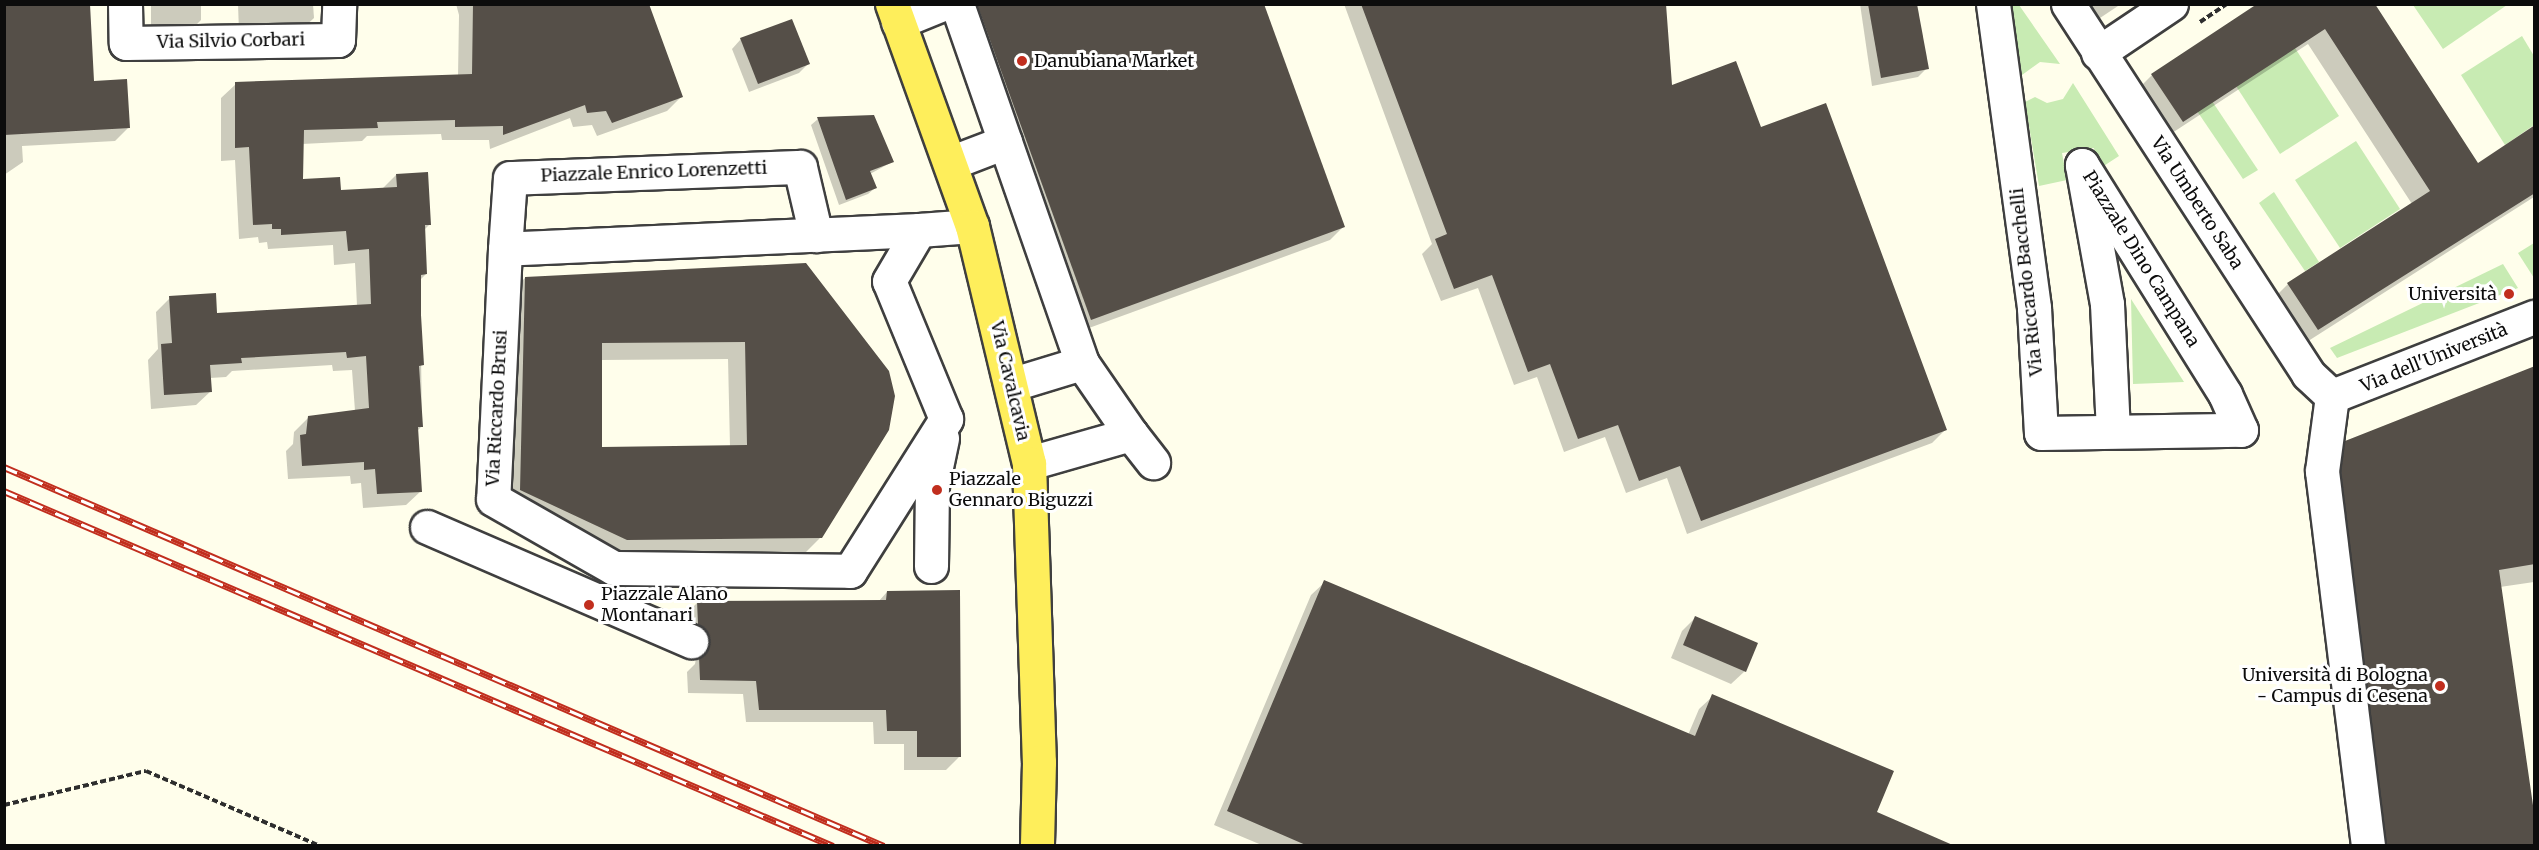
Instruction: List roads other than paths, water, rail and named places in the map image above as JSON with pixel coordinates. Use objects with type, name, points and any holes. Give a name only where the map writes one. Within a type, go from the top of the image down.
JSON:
[{"type":"main road","name":"Via Cavalcavia","points":[[895,13],[972,226],[1013,384],[1029,463],[1039,762],[1037,846]]},
{"type":"street","name":"Via Silvio Corbari","points":[[125,4],[126,42],[138,42],[338,40],[339,4]]},
{"type":"street","points":[[895,13],[942,4]]},
{"type":"street","points":[[957,4],[1082,363],[1153,462]]},
{"type":"street","name":"Via Riccardo Bacchelli","points":[[1993,4],[2034,308],[2041,433],[2241,430]]},
{"type":"street","name":"Via Umberto Saba","points":[[2068,4],[2308,374],[2332,396]]},
{"type":"street","points":[[2098,53],[2171,4]]},
{"type":"street","points":[[950,163],[1005,142]]},
{"type":"street","name":"Piazzale Dino Campana","points":[[2113,431],[2107,304],[2082,165],[2225,394],[2241,430]]},
{"type":"street","name":"Piazzale Enrico Lorenzetti","points":[[505,249],[510,178],[800,167],[816,235]]},
{"type":"street","points":[[505,249],[972,226]]},
{"type":"street","points":[[889,281],[920,230]]},
{"type":"street","points":[[854,233],[889,281],[946,418],[932,486],[931,566]]},
{"type":"street","name":"Via Riccardo Brusi","points":[[505,249],[493,499],[614,568],[850,571],[946,418]]},
{"type":"street","name":"Via dell'Università","points":[[2332,396],[2535,317]]},
{"type":"street","points":[[1013,384],[1082,363]]},
{"type":"street","points":[[2332,396],[2322,471],[2368,846]]},
{"type":"street","points":[[1029,463],[1131,434]]},
{"type":"street","points":[[427,527],[691,641]]},
{"type":"street","points":[[604,604],[614,568]]},
{"type":"railway","points":[[4,467],[884,846]]},
{"type":"railway","points":[[4,491],[833,846]]},
{"type":"place","name":"Danubiana Market","points":[[1022,61]]},
{"type":"place","name":"Università","points":[[2509,294]]},
{"type":"place","name":"Piazzale Gennaro Biguzzi","points":[[937,490]]},
{"type":"place","name":"Piazzale Alano Montanari","points":[[589,605]]},
{"type":"place","name":"Università di Bologna - Campus di Cesena","points":[[2440,686]]}]
